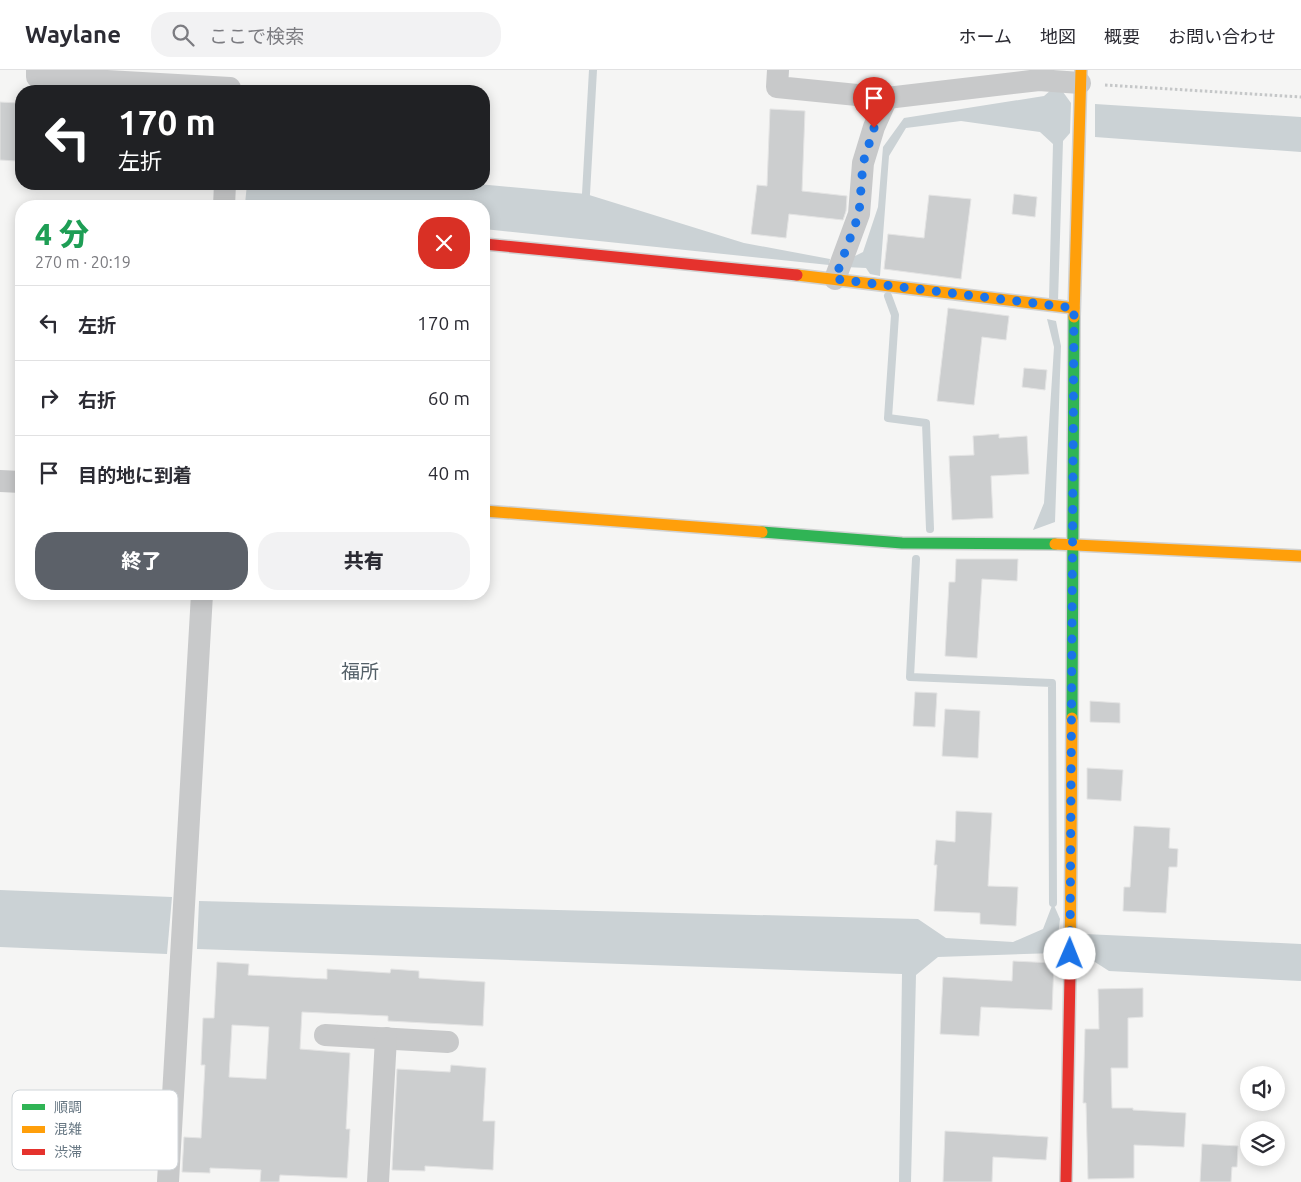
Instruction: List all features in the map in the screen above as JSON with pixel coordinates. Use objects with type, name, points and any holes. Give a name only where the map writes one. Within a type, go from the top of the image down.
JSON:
[{"type":"street","points":[[37,70],[37,77],[231,83]]},
{"type":"street","points":[[778,70],[777,87],[887,98],[1080,77],[1074,308],[1071,917],[1066,1182]]},
{"type":"street","points":[[835,279],[859,214],[863,163],[874,128],[887,98]]},
{"type":"street","points":[[490,245],[835,279],[1074,308]]},
{"type":"street","points":[[0,482],[15,482]]},
{"type":"street","points":[[490,511],[902,542],[1072,544],[1301,556]]},
{"type":"street","points":[[173,1090],[202,600]]},
{"type":"street","points":[[325,1035],[448,1042]]},
{"type":"street","points":[[378,1182],[386,1038]]},
{"type":"path","points":[[1080,77],[1301,97]]},
{"type":"shaded area","points":[[1051,90],[1063,92],[1071,103],[1070,133],[1063,141],[1058,301],[1049,300],[1053,144],[1040,132],[961,121],[906,128],[889,156],[880,276],[870,274],[866,268],[845,267],[847,260],[863,252],[878,207],[883,147],[904,118],[1044,96]]},
{"type":"shaded area","points":[[1095,104],[1301,117],[1301,152],[1095,137]]},
{"type":"shaded area","points":[[490,185],[586,194],[744,243],[830,259],[829,265],[490,230],[490,200],[245,200],[246,190],[490,190]]},
{"type":"shaded area","points":[[1047,319],[1056,321],[1061,346],[1055,522],[1033,530],[1044,503],[1054,347]]},
{"type":"shaded area","points":[[0,890],[172,897],[167,954],[0,947]]},
{"type":"shaded area","points":[[199,901],[918,919],[946,938],[1013,942],[1043,929],[1053,903],[1060,919],[1056,953],[938,957],[916,975],[911,1182],[899,1182],[902,974],[197,949]]},
{"type":"shaded area","points":[[1085,934],[1301,944],[1301,981],[1109,971],[1084,955]]},
{"type":"building","points":[[0,102],[15,103],[15,161],[0,160]]},
{"type":"building","points":[[770,109],[805,111],[802,191],[847,196],[843,220],[789,214],[786,238],[751,234],[757,185],[767,186]]},
{"type":"building","points":[[1014,194],[1037,197],[1035,217],[1012,214]]},
{"type":"building","points":[[929,195],[971,199],[961,279],[884,269],[888,234],[924,238]]},
{"type":"building","points":[[948,308],[1009,316],[1006,340],[982,337],[974,405],[937,401]]},
{"type":"building","points":[[1024,368],[1047,370],[1045,390],[1022,387]]},
{"type":"building","points":[[999,434],[999,438],[1027,436],[1029,474],[991,476],[993,518],[952,520],[949,456],[974,455],[973,436]]},
{"type":"building","points":[[956,559],[1018,559],[1017,581],[982,579],[977,658],[945,656],[949,582],[955,582]]},
{"type":"building","points":[[915,692],[937,693],[935,727],[913,726]]},
{"type":"building","points":[[1090,701],[1120,703],[1120,723],[1090,722]]},
{"type":"building","points":[[945,709],[980,711],[978,758],[942,756]]},
{"type":"building","points":[[1087,768],[1123,770],[1121,801],[1087,799]]},
{"type":"building","points":[[956,811],[992,813],[988,886],[1018,887],[1016,926],[980,924],[980,913],[934,911],[937,865],[934,865],[936,840],[955,842]]},
{"type":"building","points":[[1134,826],[1170,828],[1169,848],[1178,849],[1177,867],[1169,867],[1166,913],[1123,911],[1124,887],[1130,887]]},
{"type":"building","points":[[1013,961],[1054,963],[1052,1010],[981,1007],[979,1036],[940,1034],[943,977],[1012,981]]},
{"type":"building","points":[[217,962],[249,964],[248,975],[327,979],[327,969],[390,973],[391,969],[419,971],[419,978],[485,982],[483,1026],[388,1021],[388,1016],[302,1012],[300,1049],[350,1053],[346,1129],[350,1129],[347,1178],[280,1175],[279,1182],[260,1182],[261,1170],[210,1168],[210,1173],[182,1172],[184,1137],[201,1138],[205,1065],[201,1065],[203,1018],[214,1018]],"holes":[[[232,1025],[269,1027],[266,1079],[229,1077]]]},
{"type":"building","points":[[1143,988],[1143,1017],[1128,1018],[1128,1068],[1111,1068],[1112,1108],[1186,1113],[1184,1147],[1134,1145],[1134,1178],[1088,1179],[1086,1103],[1083,1103],[1085,1029],[1099,1029],[1098,989]]},
{"type":"building","points":[[451,1065],[486,1068],[483,1121],[495,1121],[493,1170],[425,1166],[425,1171],[392,1170],[397,1069],[450,1072]]},
{"type":"building","points":[[945,1131],[1048,1137],[1046,1160],[993,1157],[992,1182],[943,1182]]},
{"type":"building","points":[[1202,1144],[1238,1146],[1237,1167],[1232,1167],[1231,1182],[1200,1182]]},
{"type":"waterway","points":[[586,194],[593,70]]},
{"type":"waterway","points":[[888,296],[895,315],[888,418],[926,423],[930,529]]},
{"type":"waterway","points":[[916,559],[910,677],[1052,683],[1053,903]]},
{"type":"traffic: fast","points":[[1072,718],[1074,317]]},
{"type":"traffic: fast","points":[[762,532],[902,543],[1055,544]]},
{"type":"traffic: slow","points":[[1074,317],[1081,70]]},
{"type":"traffic: slow","points":[[797,275],[1074,308]]},
{"type":"traffic: slow","points":[[490,511],[762,532]]},
{"type":"traffic: slow","points":[[1055,544],[1301,556]]},
{"type":"traffic: slow","points":[[1070,975],[1072,718]]},
{"type":"traffic: jam","points":[[490,245],[797,275]]},
{"type":"traffic: jam","points":[[1066,1182],[1070,975]]},
{"type":"district","name":"福所","points":[[360,671]]},
{"type":"route","points":[[874,128],[863,163],[859,214],[835,279],[1074,308],[1070,954]]}]
